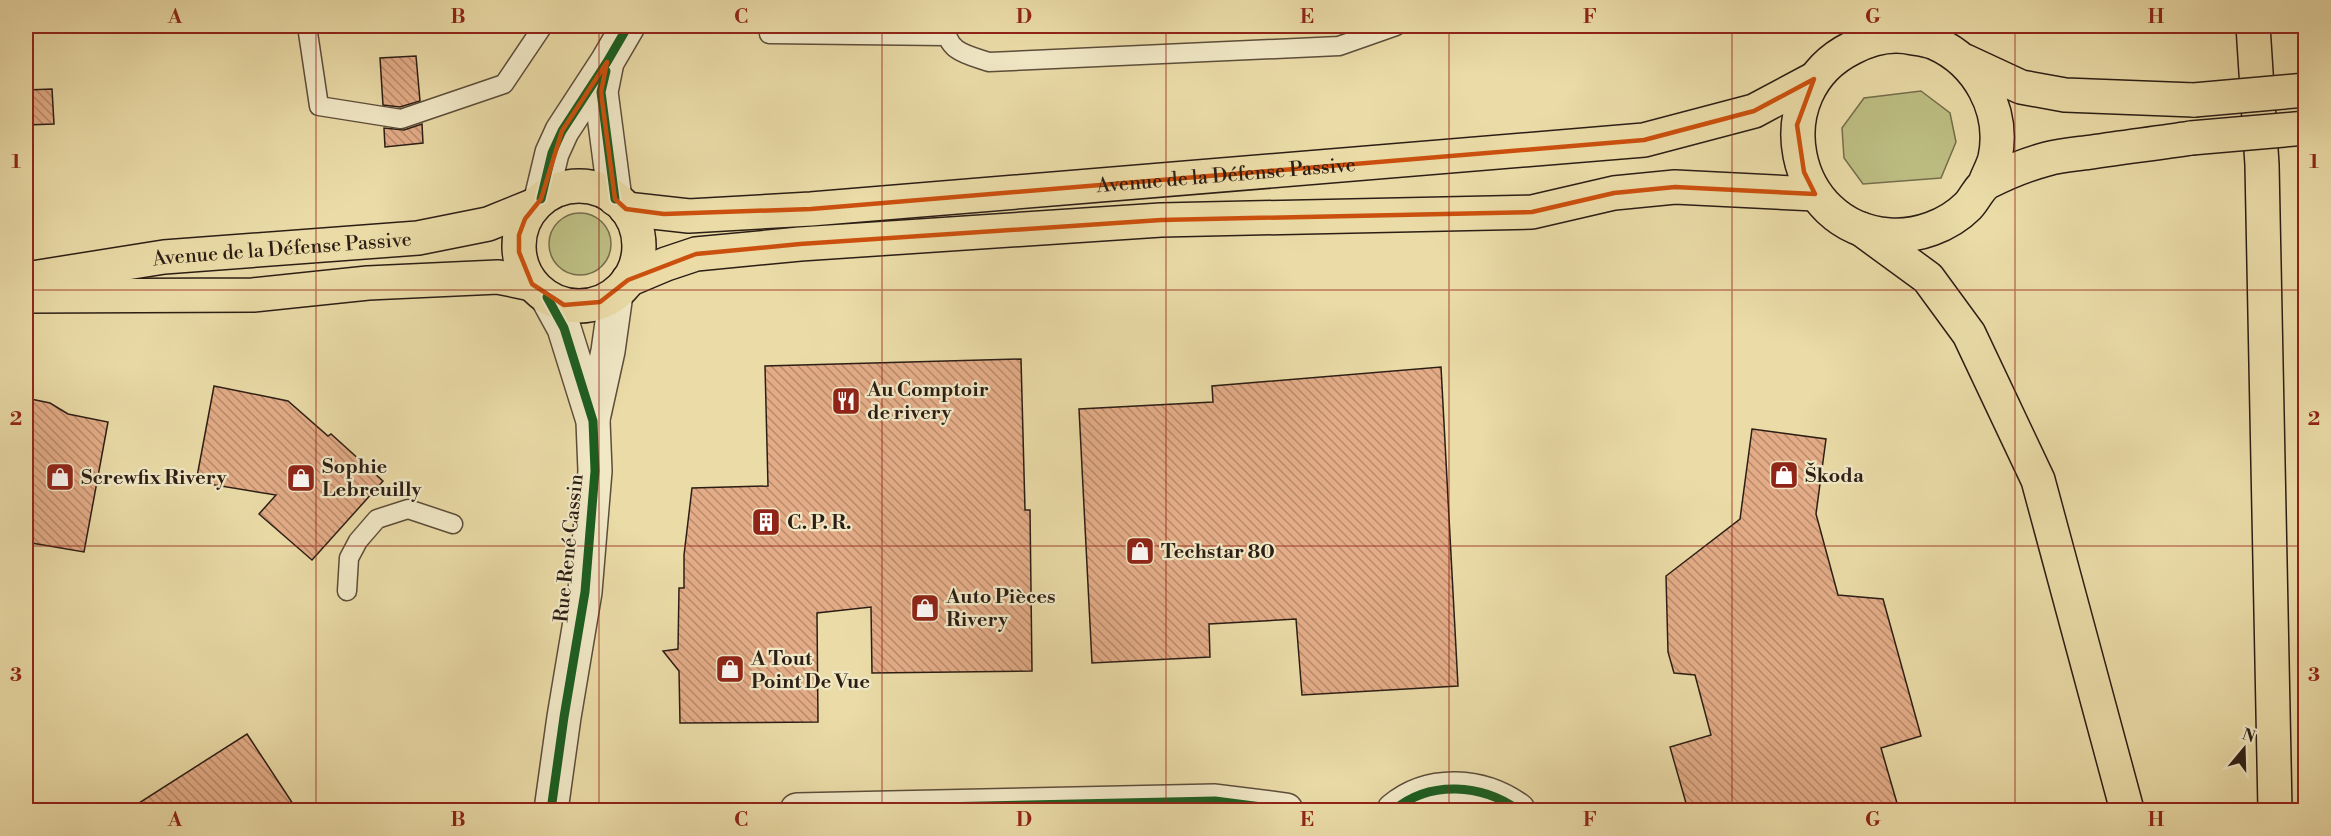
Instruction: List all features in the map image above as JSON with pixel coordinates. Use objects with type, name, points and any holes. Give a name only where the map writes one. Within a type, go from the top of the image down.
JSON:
[{"type":"main road","points":[[2253,26],[2262,165],[2275,810]]},
{"type":"main road","points":[[2127,810],[2038,480],[1969,334],[1928,279],[1861,229],[1836,214],[1815,194],[1804,172],[1798,149],[1797,125],[1802,101],[1814,80],[1837,55],[1871,32],[1934,42],[1962,59],[2021,87],[2065,95],[2194,100],[2306,90]]},
{"type":"main road","points":[[1861,229],[1889,235],[1908,234],[1918,233],[1945,223],[1967,206],[1985,183],[1995,158],[1997,131],[1992,104],[1980,80],[1962,59]]},
{"type":"main road","name":"Avenue de la Défense Passive","points":[[620,204],[689,216],[766,212],[1644,140],[1754,111],[1814,80]]},
{"type":"main road","points":[[1985,183],[2047,159],[2191,138],[2306,128]]},
{"type":"main road","points":[[578,186],[598,189],[620,204],[635,225],[639,244],[637,263],[622,287],[600,302],[582,307],[564,305],[539,290],[523,269],[519,252],[519,235],[525,219],[538,202],[559,189],[578,186]]},
{"type":"main road","name":"Avenue de la Défense Passive","points":[[622,287],[666,264],[696,254],[800,244],[1161,220],[1532,212],[1614,193],[1675,187],[1815,194]]},
{"type":"main road","name":"Avenue de la Défense Passive","points":[[26,279],[164,257],[418,238],[488,224],[538,202]]},
{"type":"main road","name":"Avenue de la Défense Passive","points":[[26,296],[253,295],[368,283],[498,276],[539,290]]},
{"type":"street","points":[[538,202],[552,153],[562,131],[628,26]]},
{"type":"street","points":[[607,62],[601,92],[620,204]]},
{"type":"street","points":[[592,421],[622,287]]},
{"type":"street","name":"Rue René Cassin","points":[[539,290],[564,328],[592,421],[595,471],[585,592],[551,810]]},
{"type":"street","points":[[1394,810],[1404,802],[1436,790],[1469,789],[1502,798],[1518,810]]},
{"type":"street","points":[[797,810],[1215,801],[1286,810]]},
{"type":"lane","points":[[307,26],[319,106],[401,119],[504,84],[543,26]]},
{"type":"lane","points":[[769,34],[946,31],[958,51],[989,62],[1339,46],[1396,26]]},
{"type":"lane","points":[[347,591],[349,558],[358,541],[377,519],[408,509],[453,524]]},
{"type":"highlighted area","points":[[607,62],[601,92],[615,199],[626,209],[664,214],[811,209],[1644,140],[1754,111],[1814,79],[1797,125],[1804,172],[1815,194],[1675,187],[1614,193],[1532,212],[1161,220],[800,244],[696,254],[628,280],[600,302],[564,305],[532,284],[519,252],[519,235],[525,219],[541,199],[562,131]]},
{"type":"green space","points":[[1921,91],[1950,113],[1956,142],[1941,178],[1863,184],[1844,158],[1842,128],[1864,98]]},
{"type":"green space","points":[[574,213],[586,213],[602,222],[609,232],[611,244],[609,256],[602,266],[586,275],[574,275],[563,270],[554,261],[549,250],[549,238],[554,227],[563,218]]},
{"type":"building","points":[[416,56],[420,101],[400,107],[383,105],[380,58]]},
{"type":"building","points":[[52,89],[54,124],[26,125],[26,90]]},
{"type":"building","points":[[422,124],[423,143],[385,147],[384,128],[404,130]]},
{"type":"building","points":[[1021,359],[1025,510],[1030,510],[1032,671],[872,673],[871,607],[817,613],[818,722],[680,723],[679,671],[663,651],[678,649],[679,588],[684,588],[684,555],[692,488],[768,486],[765,366]]},
{"type":"building","points":[[1441,367],[1458,686],[1302,695],[1296,619],[1209,624],[1210,657],[1092,663],[1079,409],[1213,402],[1212,386]]},
{"type":"building","points":[[214,386],[288,401],[328,436],[331,434],[383,481],[312,560],[259,514],[276,495],[196,482]]},
{"type":"building","points":[[26,398],[50,403],[68,414],[108,422],[84,552],[26,542]]},
{"type":"building","points":[[1752,429],[1826,439],[1816,514],[1838,595],[1883,599],[1921,736],[1881,748],[1899,810],[1688,810],[1670,747],[1711,735],[1695,675],[1674,673],[1668,652],[1666,576],[1740,519]]},
{"type":"building","points":[[247,734],[297,810],[128,810]]},
{"type":"cycle path","points":[[541,199],[552,153],[562,131],[628,26]]},
{"type":"cycle path","points":[[606,71],[601,92],[615,199]]},
{"type":"cycle path","points":[[547,297],[564,328],[593,421],[595,471],[585,592],[551,810]]},
{"type":"cycle path","points":[[1394,810],[1408,800],[1424,794],[1456,789],[1488,795],[1518,810]]},
{"type":"cycle path","points":[[797,810],[1215,801],[1286,810]]},
{"type":"place","name":"Au Comptoir de rivery","points":[[846,401]]},
{"type":"place","name":"Škoda","points":[[1784,475]]},
{"type":"place","name":"Screwfix Rivery","points":[[60,477]]},
{"type":"place","name":"Sophie Lebreuilly","points":[[301,478]]},
{"type":"place","name":"C. P. R.","points":[[766,522]]},
{"type":"place","name":"Techstar 80","points":[[1140,551]]},
{"type":"place","name":"Auto Pièces Rivery","points":[[925,608]]},
{"type":"place","name":"A Tout Point De Vue","points":[[730,669]]}]
